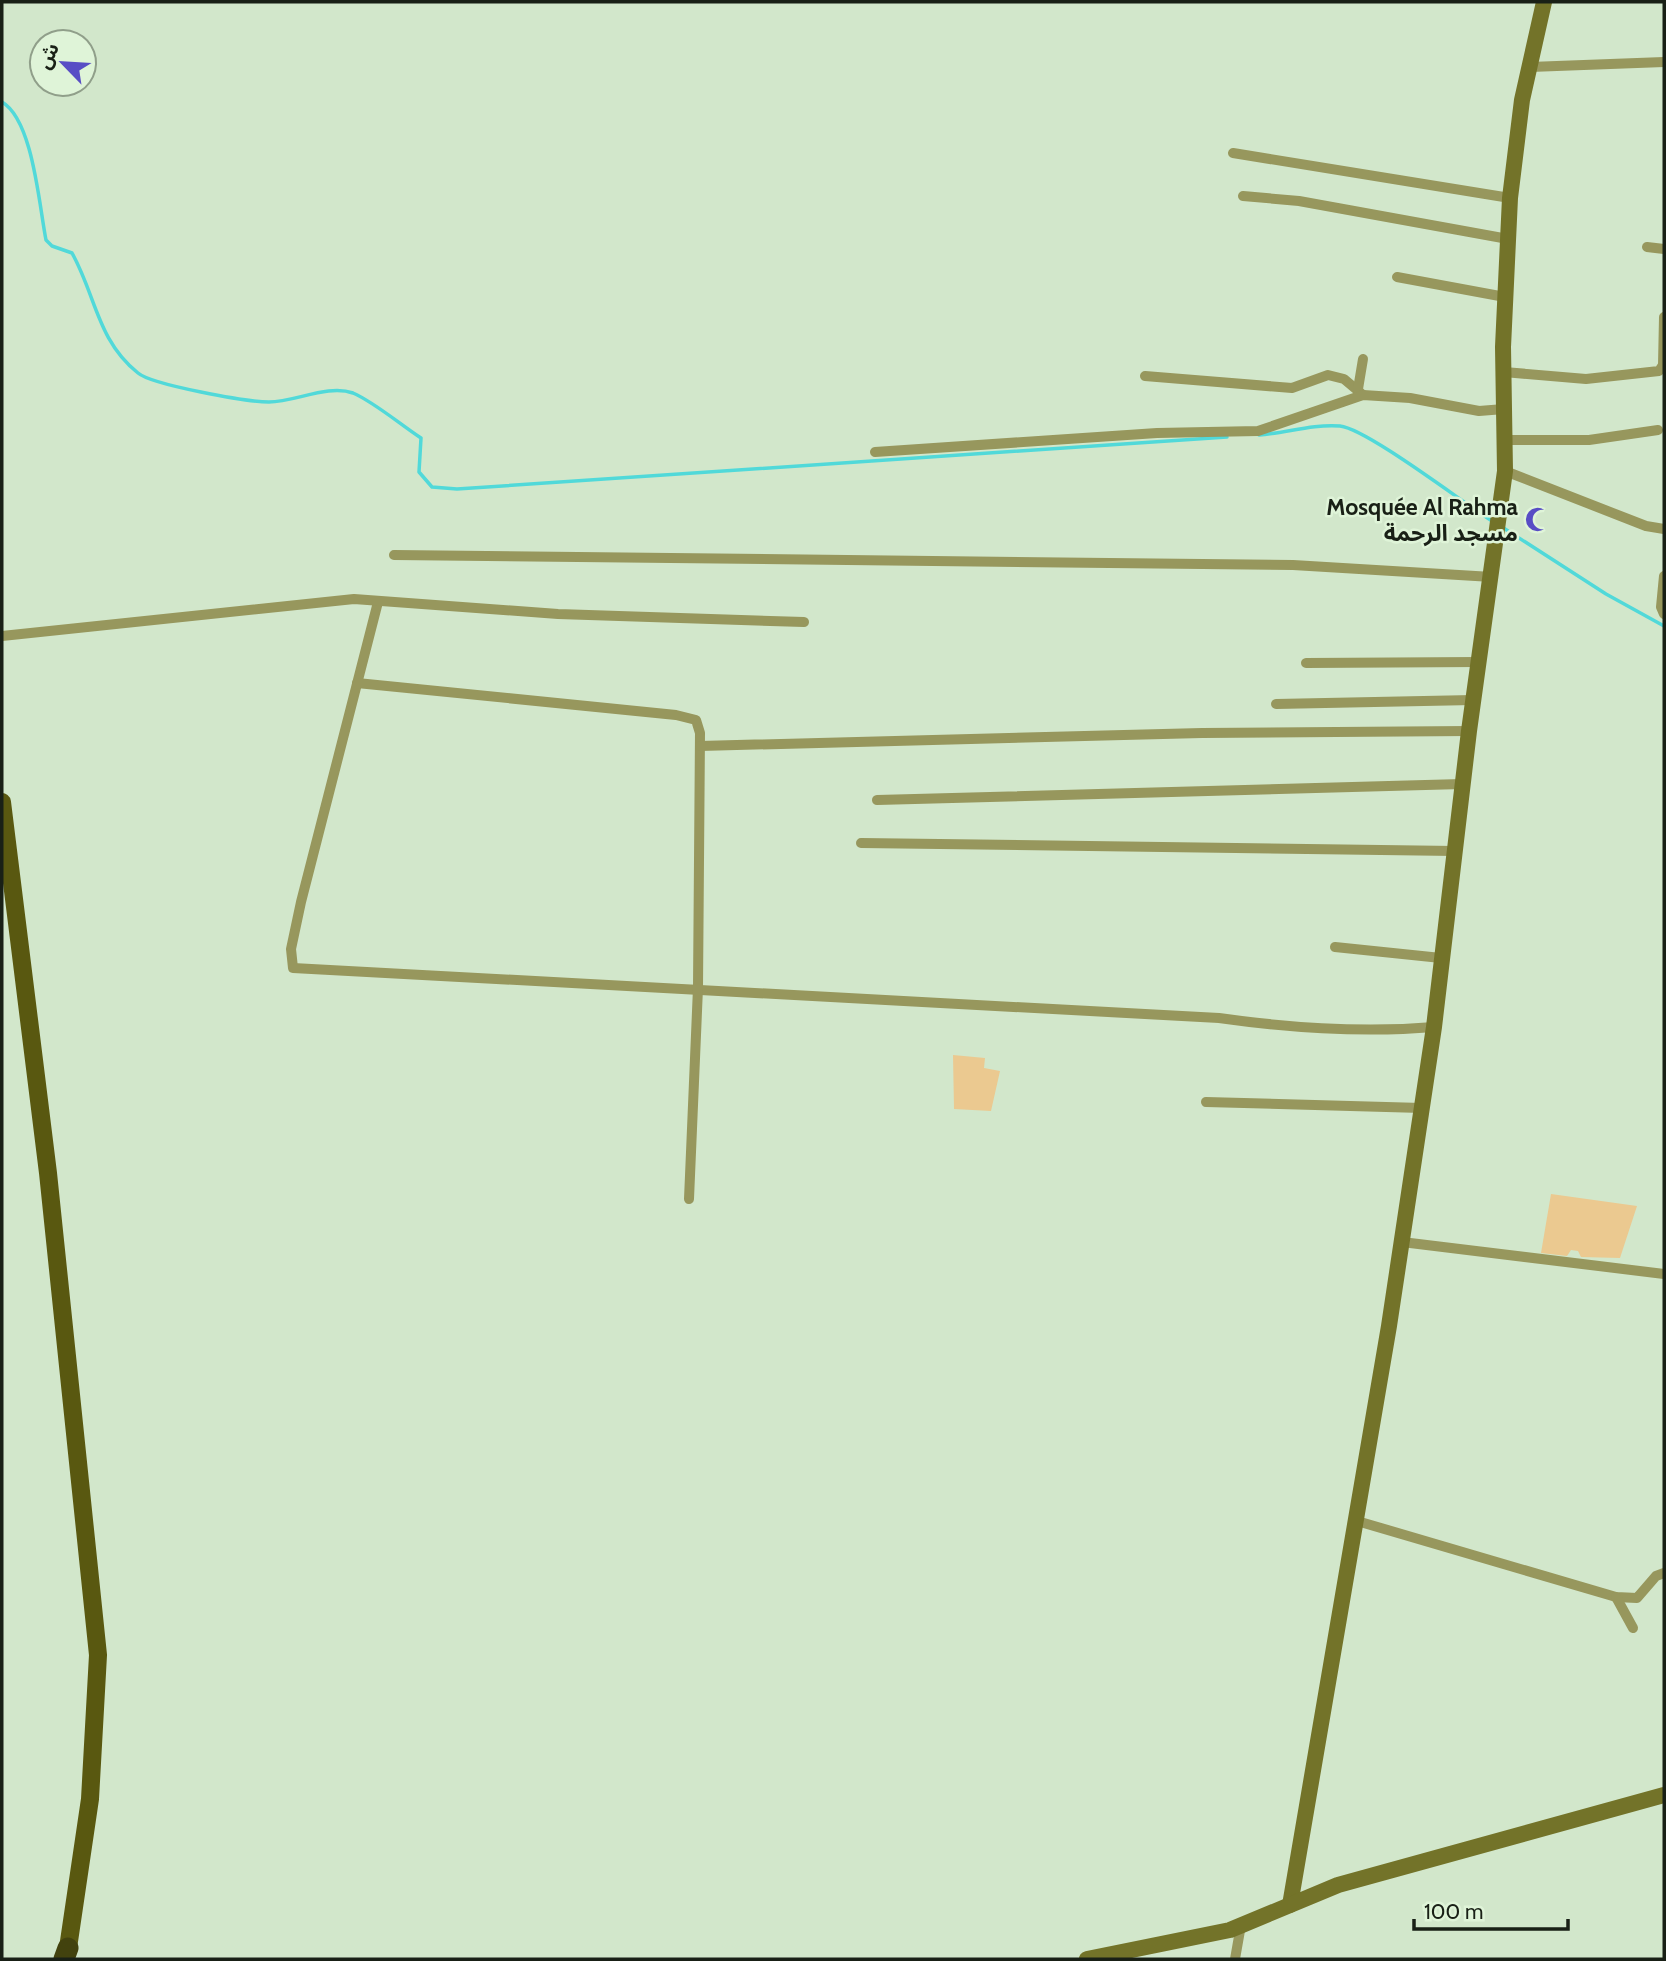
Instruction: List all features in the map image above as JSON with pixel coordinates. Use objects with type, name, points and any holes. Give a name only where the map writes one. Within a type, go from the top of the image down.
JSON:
[{"type":"main road","points":[[2,802],[48,1173],[98,1655],[90,1800],[66,1956]]},
{"type":"street","points":[[1290,1905],[1357,1521],[1434,1027],[1462,784],[1497,545],[1505,471],[1504,372],[1510,198],[1522,100],[1544,2]]},
{"type":"street","points":[[1530,67],[1664,62]]},
{"type":"street","points":[[1233,153],[1510,198]]},
{"type":"street","points":[[1243,196],[1299,201],[1508,239]]},
{"type":"street","points":[[1647,247],[1664,249]]},
{"type":"street","points":[[1398,278],[1506,297]]},
{"type":"street","points":[[1504,372],[1586,379],[1659,371],[1663,365],[1664,322]]},
{"type":"street","points":[[1360,392],[1363,359]]},
{"type":"street","points":[[1145,376],[1292,388],[1328,375],[1344,379],[1360,392]]},
{"type":"street","points":[[875,452],[1157,433],[1258,430],[1360,392],[1479,411],[1504,409]]},
{"type":"street","points":[[1505,440],[1589,440],[1658,430]]},
{"type":"street","points":[[1505,471],[1646,526],[1664,529]]},
{"type":"street","points":[[394,555],[1293,565],[1492,577]]},
{"type":"street","points":[[1664,576],[1661,607],[1664,614]]},
{"type":"street","points":[[2,636],[354,599],[558,614],[804,622]]},
{"type":"street","points":[[377,602],[290,949],[293,968],[1219,1018],[1278,1026],[1392,1030],[1434,1027]]},
{"type":"street","points":[[1306,663],[1478,662]]},
{"type":"street","points":[[357,683],[676,715],[696,720],[700,746],[698,988],[689,1199]]},
{"type":"street","points":[[1276,704],[1473,700]]},
{"type":"street","points":[[700,746],[1202,733],[1469,731]]},
{"type":"street","points":[[877,800],[1462,784]]},
{"type":"street","points":[[861,843],[1455,851]]},
{"type":"street","points":[[1335,947],[1441,958]]},
{"type":"street","points":[[1206,1102],[1422,1108]]},
{"type":"street","points":[[1402,1242],[1664,1274]]},
{"type":"street","points":[[1357,1521],[1616,1597],[1637,1598],[1656,1576],[1664,1573]]},
{"type":"street","points":[[1616,1597],[1633,1628]]},
{"type":"street","points":[[1087,1959],[1241,1925],[1338,1885],[1664,1795]]},
{"type":"street","points":[[1235,1959],[1241,1925]]},
{"type":"shaded area","points":[[953,1055],[985,1058],[984,1068],[1000,1071],[991,1111],[954,1109]]},
{"type":"shaded area","points":[[1551,1194],[1637,1206],[1620,1258],[1581,1257],[1578,1251],[1571,1250],[1567,1256],[1541,1253]]},
{"type":"waterway","points":[[2,102],[13,112],[28,144],[46,240],[52,246],[72,253],[105,332],[124,360],[138,373],[161,383],[258,401],[279,401],[333,391],[353,393],[421,438],[419,472],[432,487],[457,489],[1227,437]]},
{"type":"waterway","points":[[1259,435],[1309,427],[1340,426],[1353,430],[1392,452],[1492,521]]},
{"type":"waterway","points":[[1502,527],[1606,594],[1664,626]]},
{"type":"place","name":"Mosquée Al Rahma مسجد الرحمة","points":[[1538,520]]}]
